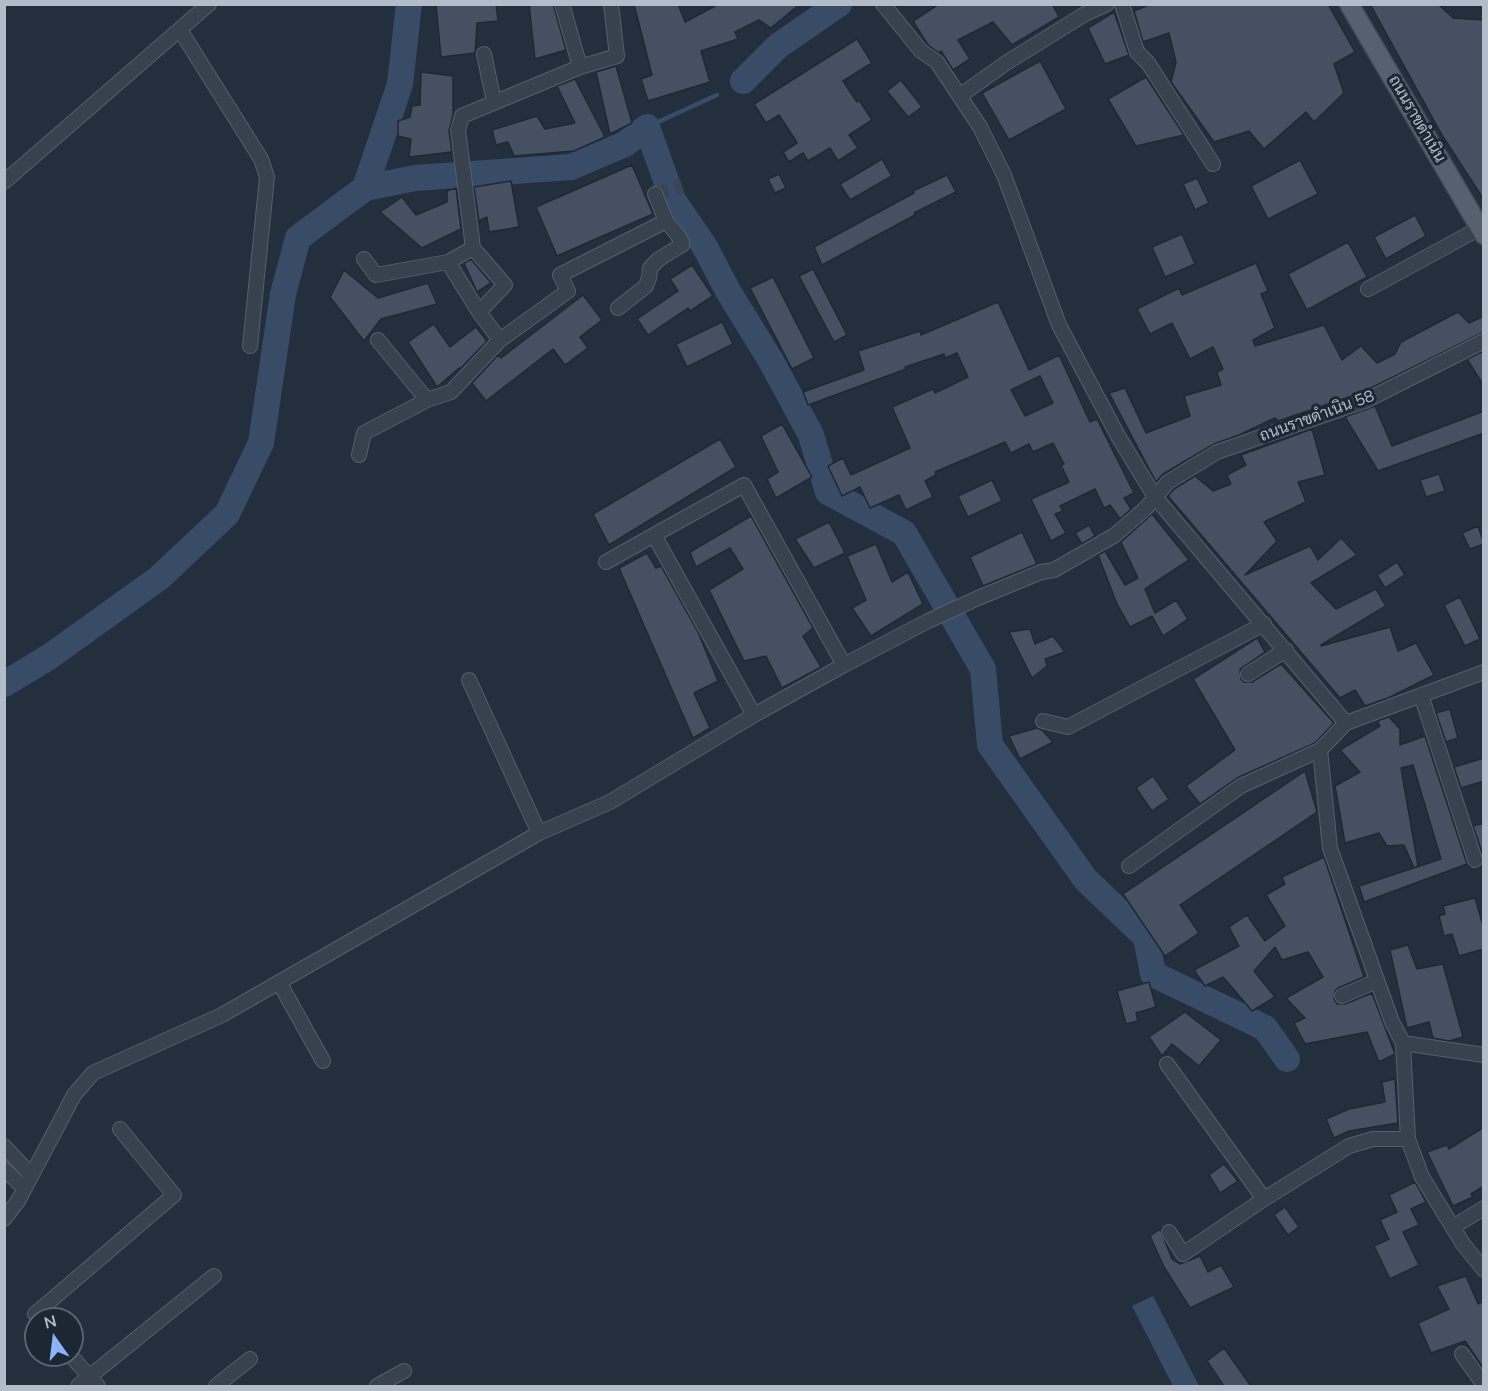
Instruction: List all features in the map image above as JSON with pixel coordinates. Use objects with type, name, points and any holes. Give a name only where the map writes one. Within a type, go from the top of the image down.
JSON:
[{"type":"main road","name":"ถนนราขดำเนิน","points":[[1349,4],[1482,231]]},
{"type":"street","points":[[4,182],[209,4]]},
{"type":"street","points":[[562,4],[580,67]]},
{"type":"street","points":[[479,312],[505,285],[473,248],[458,130],[462,116],[580,67],[617,56],[611,4]]},
{"type":"street","points":[[883,4],[921,51],[937,62],[961,95],[980,127],[1004,175],[1059,325],[1118,436],[1155,496],[1346,723]]},
{"type":"street","points":[[961,95],[1006,63],[1085,14],[1107,4]]},
{"type":"street","points":[[1122,4],[1137,52],[1148,63],[1213,164]]},
{"type":"street","points":[[180,30],[261,159],[267,177],[250,346]]},
{"type":"street","points":[[484,54],[494,102]]},
{"type":"street","points":[[618,308],[646,286],[650,278],[650,268],[659,259],[679,249],[682,245],[676,232],[666,221],[655,194]]},
{"type":"street","points":[[359,455],[364,433],[427,400],[451,392],[500,340],[568,291],[560,275],[666,221]]},
{"type":"street","points":[[1368,289],[1482,231]]},
{"type":"street","points":[[364,259],[376,275],[448,262],[473,248]]},
{"type":"street","points":[[448,262],[479,312],[500,340]]},
{"type":"street","points":[[378,340],[427,400]]},
{"type":"street","name":"ถนนราขดำเนิน 58","points":[[4,1219],[32,1175],[74,1095],[93,1073],[222,1015],[539,833],[610,802],[754,715],[928,621],[1041,572],[1054,570],[1115,535],[1146,508],[1168,482],[1217,452],[1365,401],[1484,341]]},
{"type":"street","points":[[606,562],[744,485],[844,665]]},
{"type":"street","points":[[654,535],[754,715]]},
{"type":"street","points":[[1043,721],[1068,727],[1264,624]]},
{"type":"street","points":[[1248,674],[1286,650]]},
{"type":"street","points":[[1129,866],[1241,786],[1320,750],[1346,723],[1484,672]]},
{"type":"street","points":[[469,680],[539,833]]},
{"type":"street","points":[[1421,695],[1475,860]]},
{"type":"street","points":[[1320,750],[1330,848],[1392,1022],[1403,1043],[1408,1139],[1422,1177],[1463,1244],[1484,1270]]},
{"type":"street","points":[[1342,996],[1377,981]]},
{"type":"street","points":[[279,982],[323,1061]]},
{"type":"street","points":[[1403,1043],[1484,1055]]},
{"type":"street","points":[[1167,1064],[1264,1199]]},
{"type":"street","points":[[43,1307],[174,1195],[120,1129]]},
{"type":"street","points":[[1169,1232],[1183,1254],[1264,1199],[1349,1146],[1372,1139],[1408,1139]]},
{"type":"street","points":[[4,1146],[32,1175]]},
{"type":"street","points":[[4,1169],[24,1188]]},
{"type":"street","points":[[1453,1227],[1484,1208]]},
{"type":"street","points":[[78,1386],[94,1382],[214,1276]]},
{"type":"street","points":[[1462,1354],[1484,1385]]},
{"type":"street","points":[[216,1386],[249,1359]]},
{"type":"street","points":[[81,1367],[94,1382]]},
{"type":"street","points":[[377,1386],[404,1371]]},
{"type":"water","points":[[1153,1296],[1199,1386],[1173,1386],[1132,1306]]},
{"type":"building","points":[[436,4],[496,4],[498,21],[477,23],[475,53],[441,57]]},
{"type":"building","points":[[529,4],[553,4],[566,50],[535,59]]},
{"type":"building","points":[[634,4],[678,4],[685,22],[719,4],[800,4],[771,28],[759,20],[735,32],[738,39],[701,51],[710,82],[648,101],[641,79],[652,75]]},
{"type":"building","points":[[939,4],[1052,4],[1059,17],[1012,45],[993,22],[958,40],[970,59],[953,70],[941,51],[939,53],[928,45],[913,21]]},
{"type":"building","points":[[1151,4],[1328,4],[1355,52],[1334,64],[1344,93],[1314,122],[1306,112],[1264,149],[1249,131],[1214,142],[1171,82],[1176,62],[1169,33],[1143,42],[1134,11]]},
{"type":"building","points":[[1370,4],[1438,4],[1453,18],[1484,20],[1484,200],[1442,135]]},
{"type":"building","points":[[1114,12],[1129,55],[1105,64],[1088,28]]},
{"type":"building","points":[[857,39],[872,63],[843,81],[872,120],[849,135],[858,148],[838,161],[830,148],[808,161],[803,153],[789,162],[783,152],[797,143],[796,141],[779,115],[766,123],[754,104]]},
{"type":"building","points":[[1040,61],[1066,109],[1009,140],[982,93]]},
{"type":"building","points":[[616,66],[632,123],[610,134],[596,72]]},
{"type":"building","points":[[421,72],[453,76],[453,115],[449,131],[452,152],[409,157],[411,139],[398,136],[398,121],[410,117],[412,106],[420,105]]},
{"type":"building","points":[[1146,77],[1184,135],[1136,146],[1108,99]]},
{"type":"building","points":[[575,79],[605,137],[574,151],[514,156],[508,142],[496,145],[492,130],[537,116],[545,129],[575,123],[557,86]]},
{"type":"building","points":[[901,80],[922,107],[908,117],[887,91]]},
{"type":"building","points":[[882,159],[892,176],[850,200],[840,184]]},
{"type":"building","points":[[1300,160],[1318,194],[1268,219],[1251,186]]},
{"type":"building","points":[[632,165],[653,214],[557,256],[536,207]]},
{"type":"building","points":[[779,174],[786,188],[775,193],[768,179]]},
{"type":"building","points":[[947,175],[956,192],[822,265],[814,247],[914,193],[913,191]]},
{"type":"building","points":[[1197,178],[1209,203],[1195,210],[1183,184]]},
{"type":"building","points":[[511,181],[519,227],[489,232],[487,217],[479,221],[474,187]]},
{"type":"building","points":[[456,188],[461,229],[422,248],[380,212],[402,197],[416,215],[447,202],[447,191]]},
{"type":"building","points":[[1415,215],[1426,236],[1386,259],[1374,237]]},
{"type":"building","points":[[1182,234],[1195,264],[1165,277],[1152,247]]},
{"type":"building","points":[[1348,242],[1367,277],[1307,310],[1288,274]]},
{"type":"building","points":[[471,259],[491,283],[477,292],[464,263]]},
{"type":"building","points":[[1256,263],[1268,291],[1261,294],[1275,328],[1253,340],[1255,346],[1324,325],[1342,360],[1361,346],[1377,363],[1395,354],[1401,342],[1458,312],[1469,323],[1484,316],[1484,332],[1361,393],[1278,421],[1275,418],[1214,444],[1163,474],[1156,482],[1109,393],[1125,388],[1146,433],[1190,416],[1184,396],[1221,385],[1217,372],[1223,369],[1213,347],[1190,359],[1172,323],[1150,334],[1137,309],[1179,288],[1182,295]]},
{"type":"building","points":[[692,265],[713,296],[690,311],[688,308],[648,335],[637,319],[678,291],[670,279]]},
{"type":"building","points":[[813,269],[847,335],[834,342],[799,276]]},
{"type":"building","points":[[344,270],[378,298],[428,283],[437,304],[381,319],[364,341],[330,297]]},
{"type":"building","points":[[773,277],[814,358],[792,369],[750,288]]},
{"type":"building","points":[[583,295],[602,320],[580,337],[588,348],[565,365],[553,349],[486,401],[472,383],[498,355],[501,358]]},
{"type":"building","points":[[998,302],[1029,370],[1059,355],[1090,422],[1097,419],[1134,493],[1124,498],[1131,509],[1120,519],[1110,505],[1104,508],[1095,489],[1060,506],[1063,511],[1055,514],[1066,533],[1051,541],[1031,499],[1069,482],[1061,465],[1064,464],[1053,443],[1033,452],[1029,444],[1011,453],[1005,442],[935,472],[936,475],[925,481],[933,497],[906,510],[899,495],[870,508],[860,487],[842,496],[828,466],[843,458],[851,475],[910,448],[892,407],[933,389],[935,393],[968,377],[957,353],[945,358],[944,354],[808,405],[803,392],[864,370],[858,351],[920,331],[921,335]],"holes":[[[1040,376],[1053,403],[1025,416],[1011,390]]]},
{"type":"building","points":[[722,322],[733,344],[687,367],[676,344]]},
{"type":"building","points":[[434,324],[450,347],[476,327],[487,341],[460,369],[437,387],[408,342]]},
{"type":"building","points":[[1484,351],[1484,386],[1467,359]]},
{"type":"building","points":[[1375,406],[1392,446],[1484,411],[1484,433],[1378,471],[1345,417]]},
{"type":"building","points":[[782,424],[812,477],[776,498],[767,479],[778,472],[761,436]]},
{"type":"building","points":[[1312,429],[1325,475],[1298,482],[1306,502],[1264,522],[1277,541],[1245,575],[1310,546],[1318,560],[1341,538],[1357,555],[1311,583],[1336,609],[1376,589],[1386,606],[1321,646],[1390,627],[1398,651],[1416,643],[1434,675],[1388,698],[1365,706],[1355,690],[1340,698],[1168,496],[1174,489],[1195,476],[1213,491],[1231,484],[1227,475],[1246,465],[1241,455]]},
{"type":"building","points":[[720,439],[736,467],[609,545],[593,514]]},
{"type":"building","points":[[1439,474],[1445,491],[1426,497],[1420,480]]},
{"type":"building","points":[[992,480],[1002,501],[968,517],[958,496]]},
{"type":"building","points":[[1152,514],[1189,560],[1145,589],[1155,613],[1176,600],[1188,619],[1163,636],[1152,616],[1130,627],[1117,604],[1098,555],[1105,551],[1125,585],[1138,578],[1121,542]]},
{"type":"building","points":[[751,516],[813,628],[803,636],[821,667],[782,688],[766,656],[744,661],[709,590],[743,569],[730,548],[696,567],[690,552]]},
{"type":"building","points":[[829,522],[845,553],[814,568],[795,539]]},
{"type":"building","points":[[1089,525],[1095,536],[1082,544],[1075,533]]},
{"type":"building","points":[[1478,526],[1484,544],[1470,549],[1462,533]]},
{"type":"building","points":[[1022,532],[1037,564],[983,586],[970,557]]},
{"type":"building","points":[[876,544],[892,582],[908,572],[923,604],[871,636],[852,608],[866,600],[847,556]]},
{"type":"building","points":[[647,553],[656,568],[661,566],[698,632],[718,681],[694,693],[710,728],[693,738],[619,568]]},
{"type":"building","points":[[1397,562],[1405,575],[1385,588],[1377,575]]},
{"type":"building","points":[[1460,597],[1480,639],[1465,646],[1444,605]]},
{"type":"building","points":[[1030,629],[1035,644],[1053,636],[1065,652],[1045,659],[1047,666],[1032,678],[1009,632]]},
{"type":"building","points":[[1257,638],[1265,652],[1240,669],[1241,679],[1244,682],[1252,682],[1281,664],[1334,723],[1315,743],[1237,778],[1200,804],[1186,786],[1235,750],[1193,679]]},
{"type":"building","points":[[1450,709],[1458,738],[1446,742],[1436,713]]},
{"type":"building","points":[[1389,717],[1400,729],[1400,745],[1425,736],[1467,864],[1364,902],[1359,886],[1414,868],[1404,845],[1387,846],[1379,833],[1345,843],[1335,786],[1360,772],[1340,750],[1380,726],[1377,721]],"holes":[[[1413,765],[1441,859],[1415,868],[1418,866],[1401,768]]]},
{"type":"building","points":[[1037,728],[1053,742],[1020,759],[1009,736]]},
{"type":"building","points":[[1484,758],[1484,781],[1461,788],[1454,767]]},
{"type":"building","points":[[1305,771],[1317,812],[1180,905],[1199,933],[1165,956],[1123,894]]},
{"type":"building","points":[[1153,776],[1169,799],[1152,811],[1136,788]]},
{"type":"building","points":[[1484,823],[1484,852],[1482,852],[1473,826]]},
{"type":"building","points":[[1324,857],[1364,977],[1338,988],[1334,999],[1337,1004],[1345,1004],[1372,993],[1395,1054],[1379,1062],[1367,1032],[1305,1044],[1294,1023],[1305,1018],[1286,998],[1323,977],[1308,952],[1282,960],[1275,947],[1254,971],[1275,997],[1252,1011],[1223,977],[1205,986],[1194,970],[1239,946],[1229,927],[1247,915],[1265,941],[1285,926],[1266,895],[1285,884],[1282,877]]},
{"type":"building","points":[[1475,898],[1484,929],[1484,949],[1459,956],[1452,934],[1444,936],[1439,916],[1445,914],[1443,906]]},
{"type":"building","points":[[1408,945],[1417,969],[1443,964],[1463,1037],[1449,1041],[1433,1038],[1429,1022],[1407,1028],[1390,950]]},
{"type":"building","points":[[1149,982],[1156,1007],[1136,1013],[1138,1021],[1126,1024],[1117,991]]},
{"type":"building","points":[[1185,1012],[1221,1040],[1199,1066],[1172,1044],[1162,1056],[1149,1037]]},
{"type":"building","points":[[1395,1079],[1398,1123],[1349,1131],[1334,1138],[1326,1119],[1349,1109],[1385,1102],[1382,1082]]},
{"type":"building","points":[[1484,1127],[1484,1186],[1471,1194],[1473,1197],[1453,1206],[1427,1152],[1447,1145],[1449,1149]]},
{"type":"building","points":[[1224,1164],[1238,1181],[1220,1193],[1209,1175]]},
{"type":"building","points":[[1415,1182],[1426,1202],[1411,1209],[1419,1225],[1403,1232],[1419,1265],[1390,1279],[1374,1246],[1389,1239],[1380,1220],[1397,1212],[1389,1195]]},
{"type":"building","points":[[1285,1207],[1299,1227],[1288,1235],[1274,1215]]},
{"type":"building","points":[[1160,1229],[1172,1259],[1180,1264],[1200,1256],[1208,1272],[1221,1265],[1234,1287],[1190,1308],[1164,1267],[1150,1236]]},
{"type":"building","points":[[1466,1276],[1478,1304],[1484,1301],[1484,1369],[1465,1341],[1431,1353],[1418,1323],[1449,1309],[1437,1286]]},
{"type":"building","points":[[1224,1348],[1251,1386],[1224,1386],[1207,1361]]},
{"type":"waterway","points":[[365,188],[400,84],[409,4]]},
{"type":"waterway","points":[[743,81],[778,46],[839,4]]},
{"type":"waterway","points":[[647,127],[717,95]]},
{"type":"waterway","points":[[4,684],[49,657],[159,578],[227,514],[261,443],[283,294],[298,238],[365,188],[415,178],[571,167],[625,144],[647,127],[673,200],[705,247],[811,435],[828,492],[904,533],[983,669],[990,745],[1086,880],[1146,937],[1153,974],[1265,1028],[1287,1059]]},
{"type":"tunnel","points":[[655,194],[682,186]]}]
